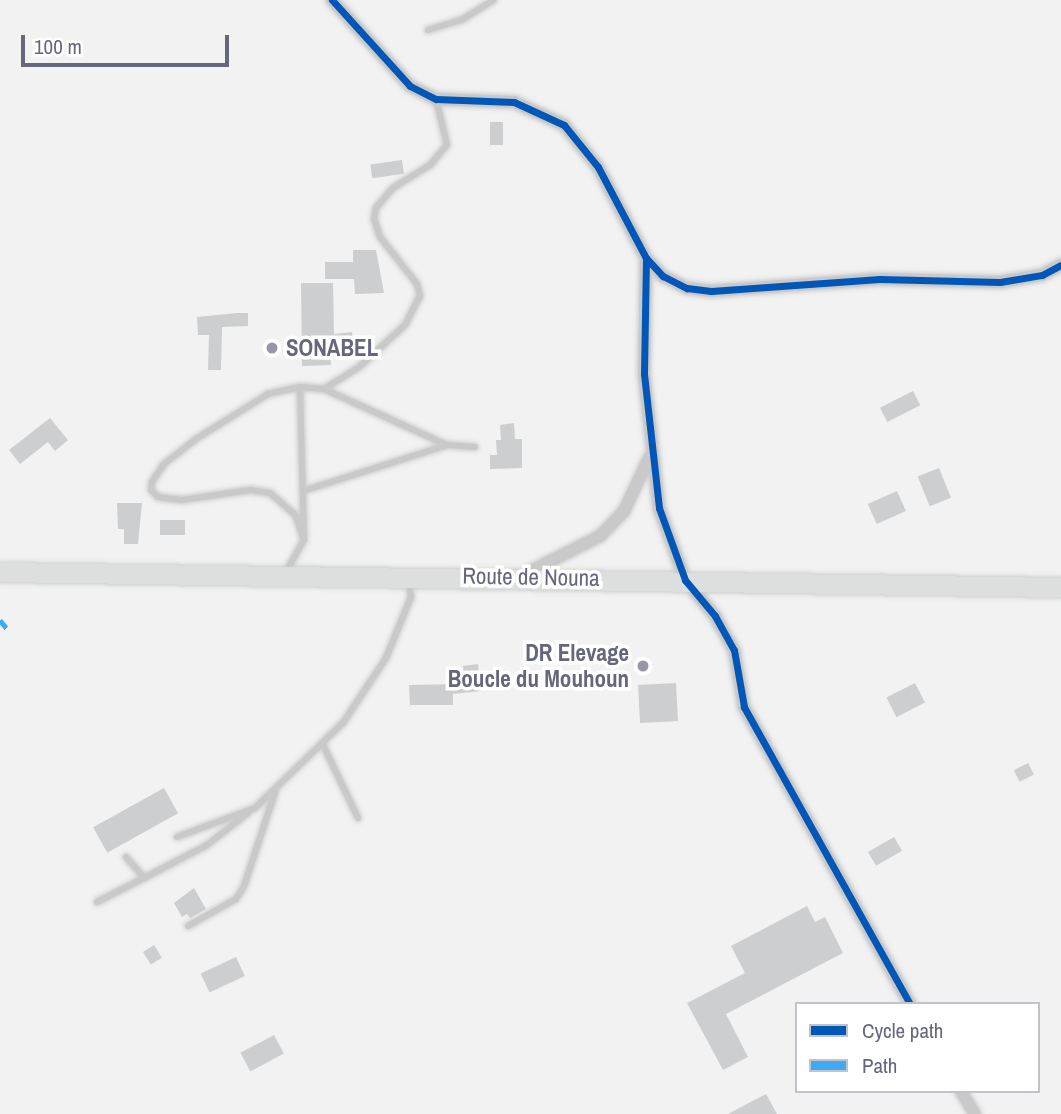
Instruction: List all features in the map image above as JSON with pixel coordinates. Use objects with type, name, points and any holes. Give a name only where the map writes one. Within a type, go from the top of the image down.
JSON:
[{"type":"main road","name":"Route de Nouna","points":[[0,572],[285,573],[1061,587]]},
{"type":"street","points":[[332,0],[410,86],[436,99],[514,102],[564,125],[598,167],[646,258],[663,276],[687,288],[711,291],[812,281],[1000,282],[1042,275],[1061,265]]},
{"type":"street","points":[[646,258],[643,332],[650,454],[659,509],[685,580],[715,617],[734,650],[744,707],[909,1002]]},
{"type":"street","points":[[518,577],[600,536],[624,511],[650,454]]},
{"type":"street","points":[[962,1093],[975,1114]]},
{"type":"lane","points":[[428,30],[463,19],[494,0]]},
{"type":"lane","points":[[324,389],[358,368],[405,325],[420,296],[417,284],[380,237],[374,219],[376,208],[393,188],[430,165],[447,145],[436,99]]},
{"type":"lane","points":[[285,573],[304,540],[300,387]]},
{"type":"lane","points":[[304,540],[296,516],[270,493],[250,490],[182,500],[158,498],[151,490],[163,464],[196,439],[268,394],[300,387],[324,389],[447,445],[475,447]]},
{"type":"lane","points":[[303,491],[447,445]]},
{"type":"lane","points":[[97,902],[207,845],[276,790],[342,723],[386,658],[411,597],[408,575]]},
{"type":"lane","points":[[322,743],[358,818]]},
{"type":"lane","points":[[188,926],[236,899],[244,886],[276,790]]},
{"type":"lane","points":[[177,837],[255,808]]},
{"type":"lane","points":[[126,857],[144,878]]},
{"type":"building","points":[[490,122],[503,122],[503,145],[490,145]]},
{"type":"building","points":[[402,160],[404,174],[372,178],[370,164]]},
{"type":"building","points":[[353,250],[376,250],[384,293],[355,294],[354,279],[325,279],[325,262],[353,262]]},
{"type":"building","points":[[301,283],[333,283],[334,334],[352,332],[354,350],[330,351],[331,365],[302,366]]},
{"type":"building","points":[[248,313],[248,326],[222,327],[221,370],[208,370],[209,335],[198,335],[197,317]]},
{"type":"building","points":[[913,391],[920,405],[887,422],[880,408]]},
{"type":"building","points":[[50,418],[68,440],[55,451],[48,442],[20,464],[9,450]]},
{"type":"building","points":[[514,423],[515,439],[522,439],[522,468],[490,469],[490,455],[497,455],[496,440],[501,440],[500,425]]},
{"type":"building","points":[[939,468],[951,498],[930,506],[918,477]]},
{"type":"building","points":[[897,491],[906,511],[877,524],[868,504]]},
{"type":"building","points":[[117,503],[142,503],[138,544],[124,544],[124,529],[118,529]]},
{"type":"building","points":[[160,520],[185,520],[185,535],[160,535]]},
{"type":"building","points":[[478,664],[481,691],[453,694],[453,705],[410,705],[409,685],[465,684],[463,666]]},
{"type":"building","points":[[676,683],[678,721],[640,723],[638,685]]},
{"type":"building","points":[[915,683],[925,703],[896,717],[886,698]]},
{"type":"building","points":[[1028,763],[1034,775],[1020,782],[1014,770]]},
{"type":"building","points":[[164,788],[178,813],[107,853],[93,827]]},
{"type":"building","points":[[894,837],[902,851],[876,866],[868,852]]},
{"type":"building","points":[[194,888],[206,909],[190,918],[187,914],[182,917],[174,903]]},
{"type":"building","points":[[807,906],[815,922],[825,917],[843,953],[726,1014],[748,1057],[723,1070],[687,1003],[745,973],[731,946]]},
{"type":"building","points":[[154,945],[162,958],[151,965],[143,952]]},
{"type":"building","points":[[236,957],[245,976],[210,993],[201,973]]},
{"type":"building","points":[[274,1035],[284,1054],[250,1071],[240,1053]]},
{"type":"building","points":[[766,1094],[777,1114],[728,1114]]},
{"type":"marked path","points":[[0,620],[8,630]]},
{"type":"cycle path","points":[[332,0],[410,86],[436,99],[514,102],[564,125],[598,167],[646,258],[663,276],[687,288],[711,291],[880,279],[1000,282],[1042,275],[1061,265]]},
{"type":"cycle path","points":[[646,258],[644,374],[659,508],[685,580],[715,616],[734,650],[744,707],[909,1002]]},
{"type":"place","name":"SONABEL","points":[[272,348]]},
{"type":"place","name":"DR Elevage Boucle du Mouhoun","points":[[643,666]]}]
